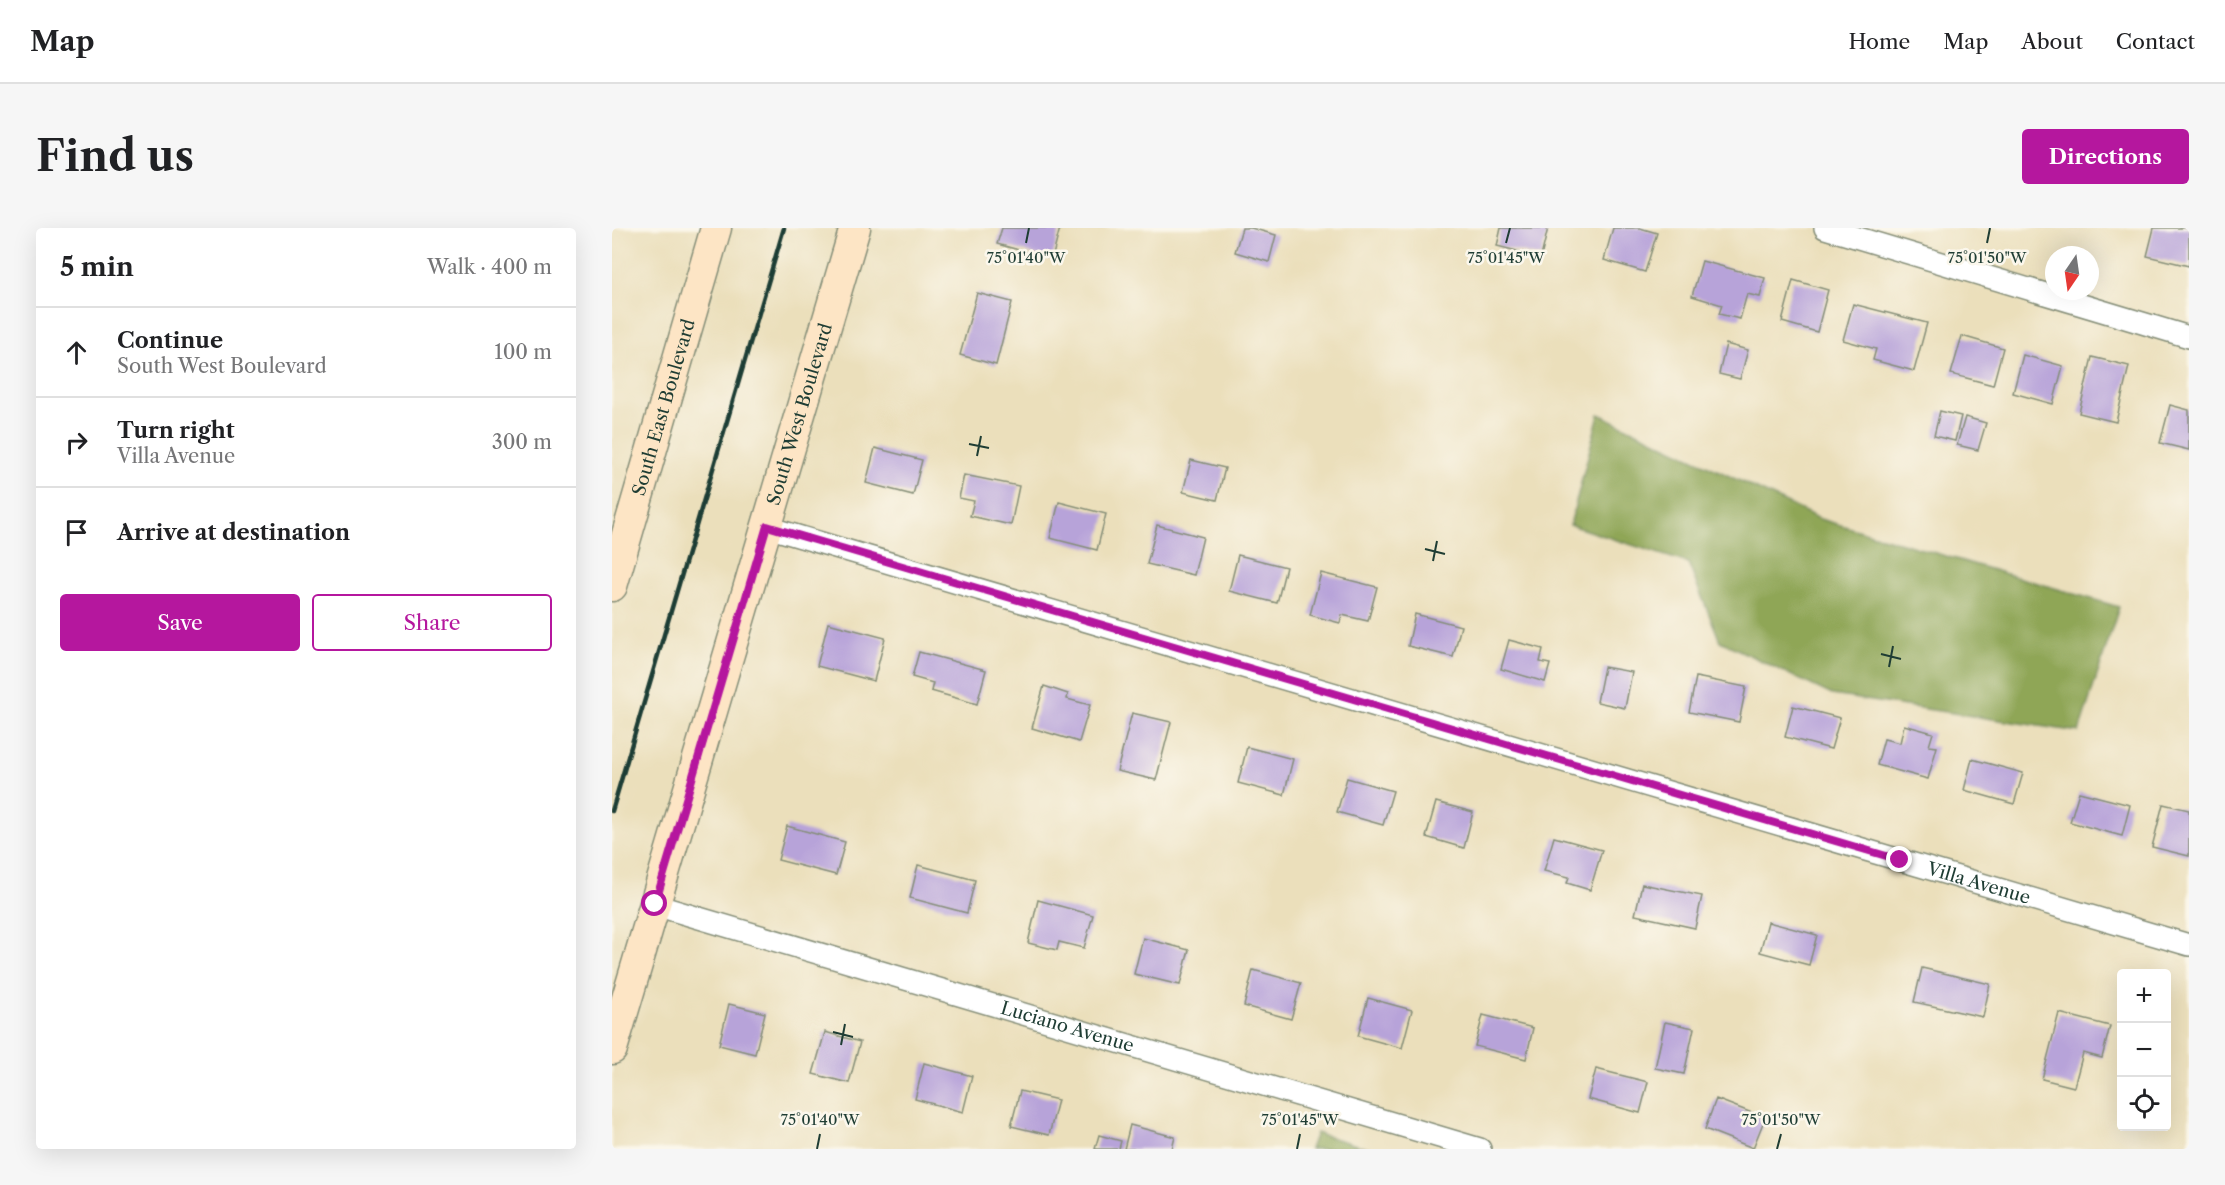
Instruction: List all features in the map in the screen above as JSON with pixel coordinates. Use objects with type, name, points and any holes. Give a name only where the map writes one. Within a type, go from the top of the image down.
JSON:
[{"type":"main road","name":"South East Boulevard","points":[[612,586],[716,228]]},
{"type":"main road","name":"South West Boulevard","points":[[612,1049],[855,228]]},
{"type":"street","points":[[1825,228],[2189,337]]},
{"type":"street","name":"Villa Avenue","points":[[767,526],[2189,945]]},
{"type":"street","name":"Luciano Avenue","points":[[655,904],[1479,1149]]},
{"type":"green space","points":[[1599,414],[1820,519],[2119,607],[2079,732],[1832,695],[1720,641],[1688,563],[1570,525]]},
{"type":"green space","points":[[1316,1133],[1370,1149],[1310,1149]]},
{"type":"building","points":[[1002,228],[1060,228],[1052,259],[997,244]]},
{"type":"building","points":[[1242,228],[1251,228],[1276,235],[1269,262],[1235,252]]},
{"type":"building","points":[[1501,228],[1548,228],[1541,257],[1497,246]]},
{"type":"building","points":[[1613,228],[1640,228],[1657,233],[1645,272],[1604,260]]},
{"type":"building","points":[[2154,228],[2189,228],[2189,266],[2147,256]]},
{"type":"building","points":[[1702,261],[1765,278],[1760,297],[1747,294],[1740,319],[1719,314],[1722,305],[1692,296]]},
{"type":"building","points":[[1793,280],[1828,290],[1817,332],[1782,322]]},
{"type":"building","points":[[977,293],[1012,302],[996,365],[960,355]]},
{"type":"building","points":[[1853,304],[1927,323],[1914,371],[1873,360],[1876,349],[1843,340]]},
{"type":"building","points":[[1962,336],[2003,348],[1993,385],[1951,374]]},
{"type":"building","points":[[1726,344],[1748,350],[1740,379],[1719,374]]},
{"type":"building","points":[[2023,355],[2063,366],[2053,404],[2013,393]]},
{"type":"building","points":[[2092,357],[2129,366],[2116,422],[2079,413]]},
{"type":"building","points":[[2170,405],[2189,410],[2189,450],[2160,443]]},
{"type":"building","points":[[1940,411],[1961,416],[1955,441],[1934,436]]},
{"type":"building","points":[[1965,417],[1986,423],[1978,450],[1957,445]]},
{"type":"building","points":[[875,448],[922,460],[913,495],[866,483]]},
{"type":"building","points":[[1191,460],[1225,468],[1217,500],[1183,492]]},
{"type":"building","points":[[964,475],[1019,486],[1011,525],[970,516],[974,501],[959,498]]},
{"type":"building","points":[[1059,502],[1106,514],[1097,550],[1050,538]]},
{"type":"building","points":[[1157,525],[1203,537],[1194,575],[1147,564]]},
{"type":"building","points":[[1238,555],[1286,567],[1277,603],[1229,591]]},
{"type":"building","points":[[1321,573],[1377,587],[1368,621],[1342,615],[1340,623],[1310,615]]},
{"type":"building","points":[[1415,614],[1461,626],[1453,657],[1408,646]]},
{"type":"building","points":[[828,623],[885,638],[874,681],[817,666]]},
{"type":"building","points":[[1509,640],[1543,649],[1540,662],[1550,664],[1545,682],[1501,669]]},
{"type":"building","points":[[919,652],[986,670],[977,704],[931,691],[933,683],[912,677]]},
{"type":"building","points":[[1604,667],[1632,672],[1625,708],[1597,702]]},
{"type":"building","points":[[1696,677],[1746,687],[1739,722],[1689,712]]},
{"type":"building","points":[[1044,686],[1068,694],[1067,699],[1090,705],[1079,742],[1032,728]]},
{"type":"building","points":[[1793,706],[1840,718],[1831,749],[1785,737]]},
{"type":"building","points":[[1132,713],[1171,722],[1156,780],[1117,771]]},
{"type":"building","points":[[1904,725],[1933,733],[1929,746],[1937,747],[1928,779],[1877,765],[1884,739],[1900,743]]},
{"type":"building","points":[[1247,747],[1293,759],[1284,795],[1238,783]]},
{"type":"building","points":[[1972,759],[2023,773],[2014,804],[1964,790]]},
{"type":"building","points":[[1347,778],[1393,791],[1383,825],[1337,812]]},
{"type":"building","points":[[2079,792],[2130,805],[2122,836],[2070,822]]},
{"type":"building","points":[[1436,802],[1473,812],[1464,848],[1426,837]]},
{"type":"building","points":[[2163,804],[2189,810],[2189,856],[2152,847]]},
{"type":"building","points":[[787,826],[845,842],[836,875],[778,860]]},
{"type":"building","points":[[1554,837],[1602,850],[1590,890],[1567,883],[1569,877],[1544,871]]},
{"type":"building","points":[[918,865],[975,880],[967,913],[910,898]]},
{"type":"building","points":[[1642,884],[1702,896],[1695,928],[1635,915]]},
{"type":"building","points":[[1038,900],[1093,915],[1084,948],[1059,942],[1057,950],[1028,943]]},
{"type":"building","points":[[1768,922],[1817,935],[1809,965],[1760,952]]},
{"type":"building","points":[[1143,938],[1189,950],[1180,985],[1134,974]]},
{"type":"building","points":[[1922,968],[1990,984],[1983,1017],[1914,1002]]},
{"type":"building","points":[[1253,970],[1301,983],[1291,1019],[1244,1006]]},
{"type":"building","points":[[1368,998],[1412,1010],[1402,1048],[1358,1036]]},
{"type":"building","points":[[729,1004],[765,1013],[755,1054],[719,1045]]},
{"type":"building","points":[[2059,1013],[2110,1026],[2102,1058],[2083,1053],[2074,1087],[2042,1079]]},
{"type":"building","points":[[1483,1015],[1533,1028],[1526,1059],[1475,1046]]},
{"type":"building","points":[[1665,1022],[1694,1028],[1684,1074],[1655,1068]]},
{"type":"building","points":[[825,1032],[860,1042],[849,1083],[813,1074]]},
{"type":"building","points":[[924,1063],[972,1076],[963,1112],[915,1099]]},
{"type":"building","points":[[1596,1069],[1648,1082],[1640,1113],[1588,1099]]},
{"type":"building","points":[[1020,1091],[1058,1100],[1049,1135],[1011,1126]]},
{"type":"building","points":[[1716,1099],[1765,1118],[1753,1148],[1705,1129]]},
{"type":"building","points":[[1130,1125],[1175,1137],[1172,1149],[1124,1149]]},
{"type":"building","points":[[1099,1135],[1121,1141],[1119,1149],[1095,1149]]},
{"type":"railway","points":[[612,811],[784,228]]},
{"type":"route","points":[[655,904],[767,526],[1900,860]]}]
